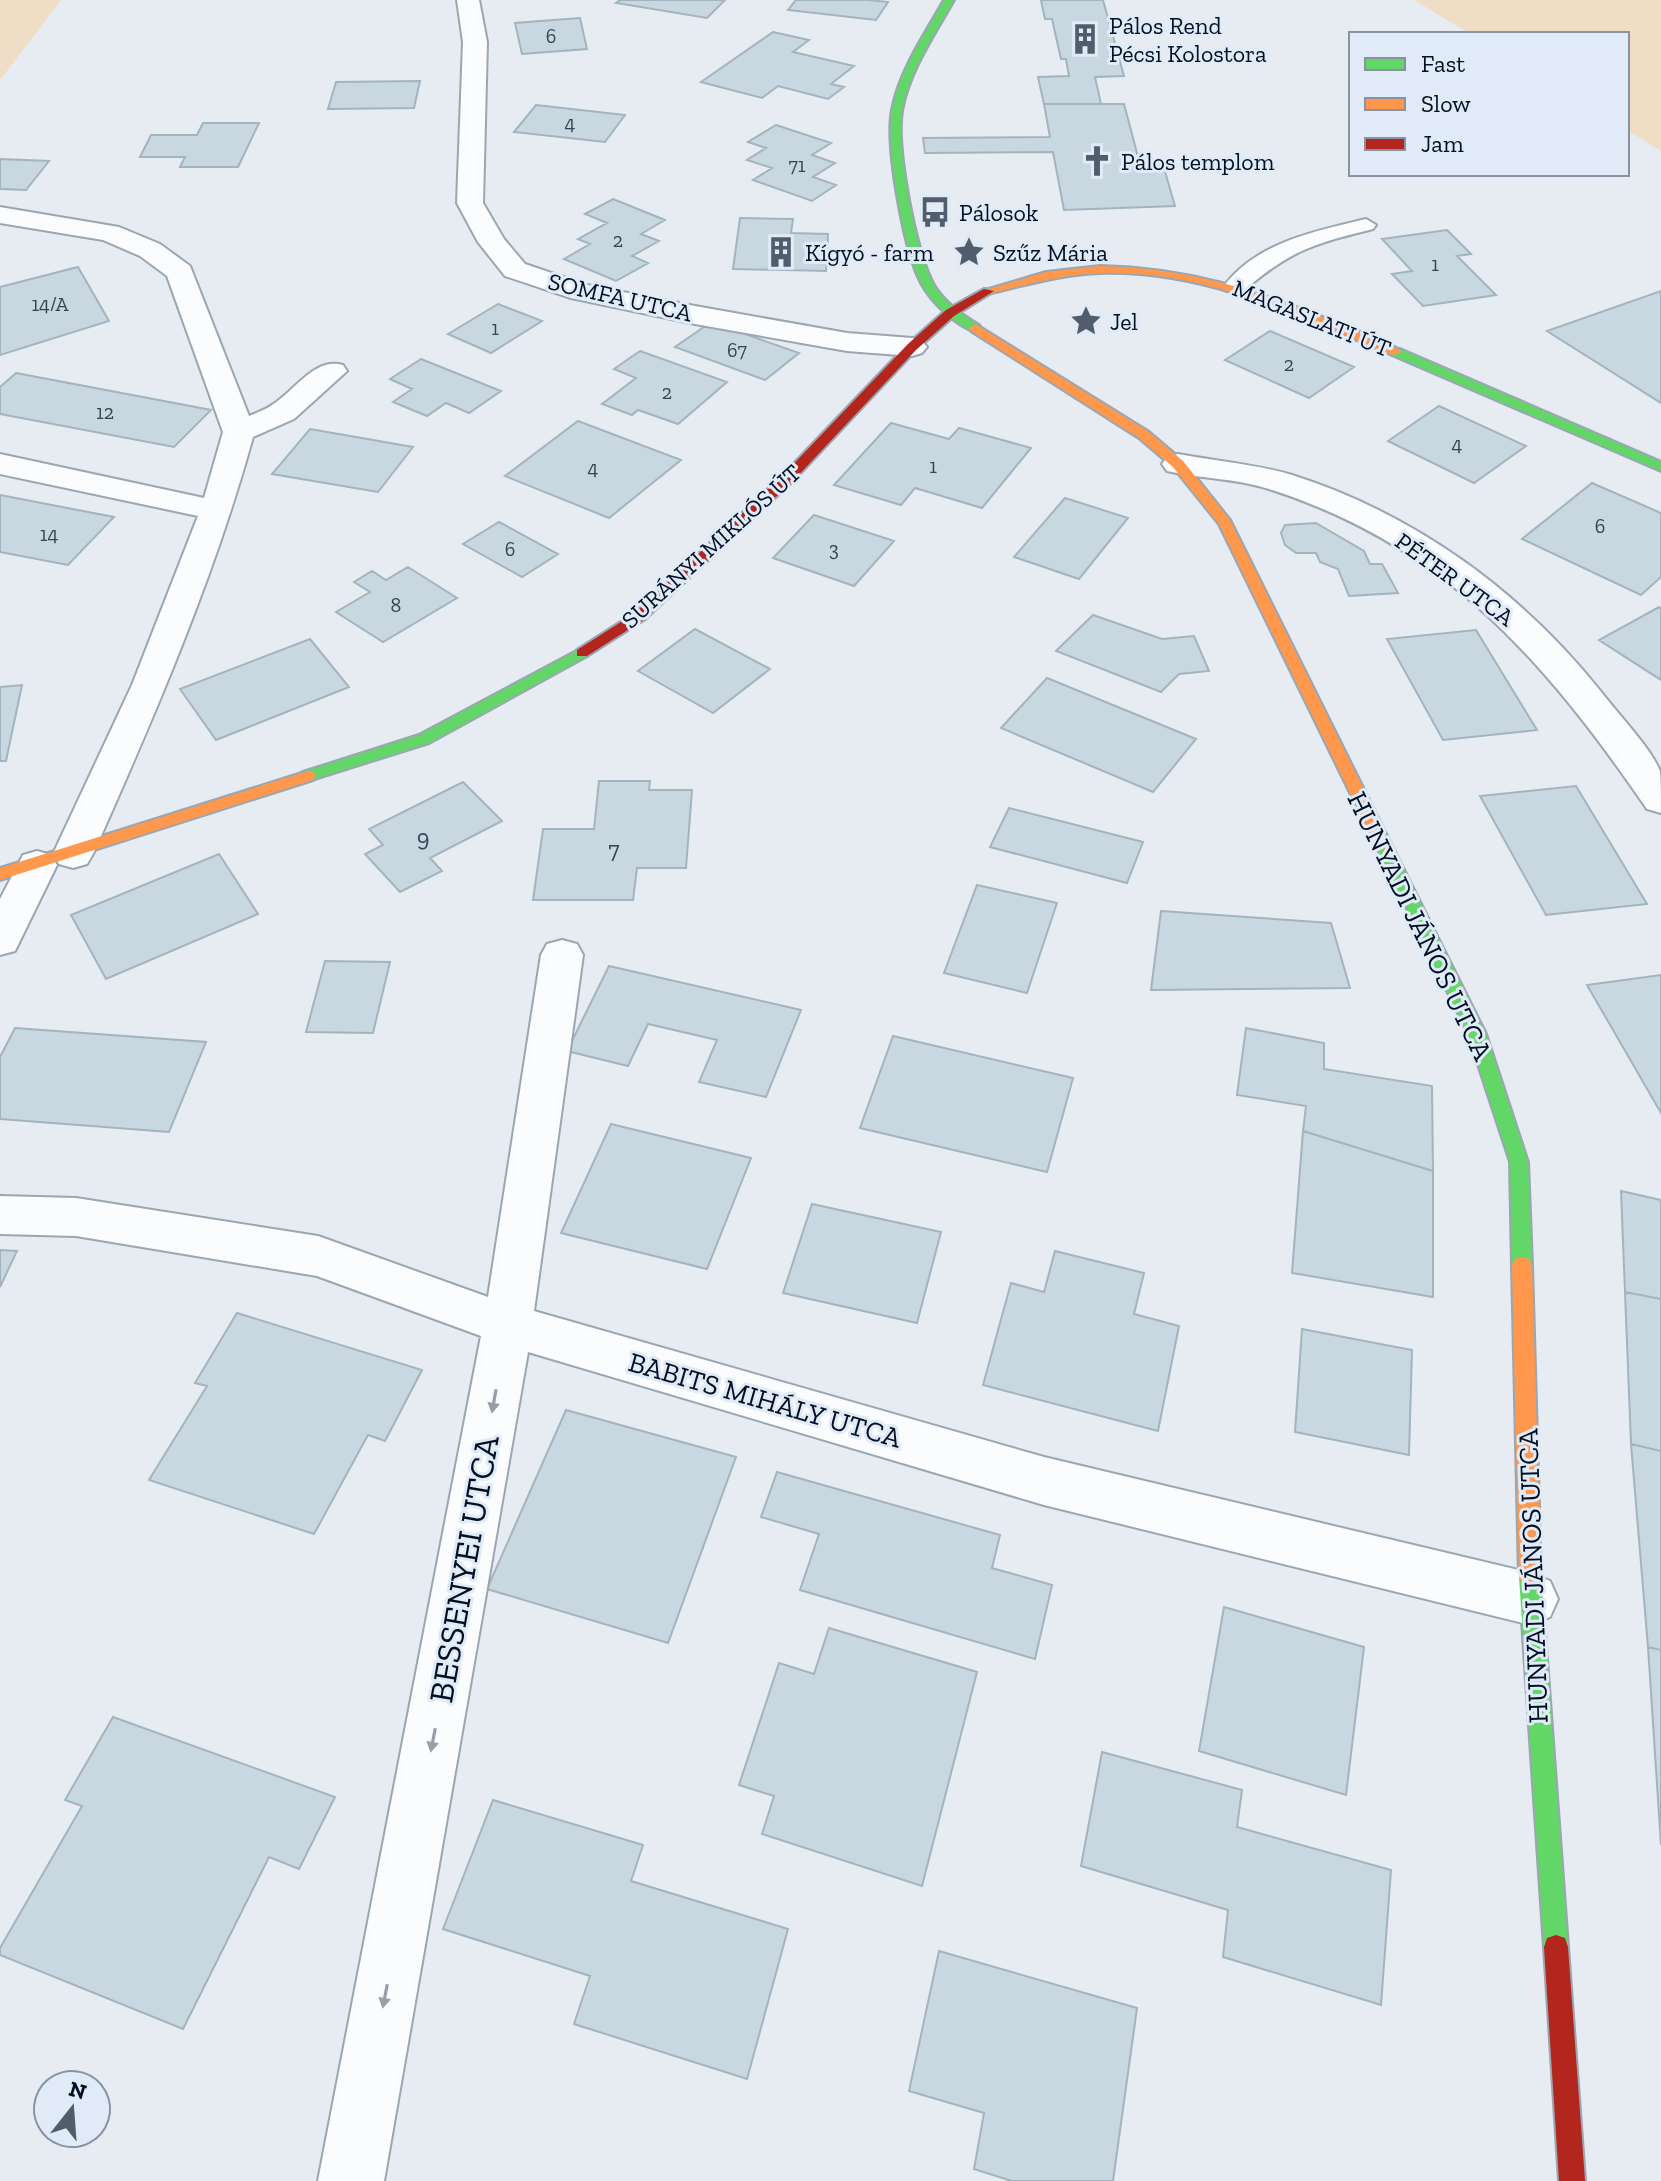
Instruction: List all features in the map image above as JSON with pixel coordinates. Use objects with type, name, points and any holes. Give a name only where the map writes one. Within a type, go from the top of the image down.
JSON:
[{"type":"street","name":"SOMFA UTCA","points":[[468,0],[475,42],[470,203],[492,242],[515,270],[581,292],[695,315],[847,342],[912,347]]},
{"type":"street","name":"HUNYADI JÁNOS UTCA","points":[[949,0],[906,81],[896,113],[895,154],[926,281],[950,313],[1059,378],[1144,435],[1178,464],[1225,523],[1477,1034],[1519,1162],[1531,1599],[1572,2181]]},
{"type":"street","points":[[0,215],[109,233],[150,250],[180,272],[239,432],[216,511],[150,685],[37,865],[0,940]]},
{"type":"street","name":"MAGASLATI ÚT","points":[[950,313],[985,292],[1062,274],[1130,268],[1176,272],[1235,286],[1527,406],[1661,467]]},
{"type":"street","name":"SURÁNYI MIKLÓS ÚT","points":[[37,865],[424,739],[552,672],[640,616],[789,477],[912,347],[950,313]]},
{"type":"street","points":[[239,432],[283,412],[332,371]]},
{"type":"street","points":[[0,464],[129,489],[216,511]]},
{"type":"street","name":"PÉTER UTCA","points":[[1178,464],[1278,482],[1367,518],[1426,551],[1535,639],[1596,708],[1661,800]]},
{"type":"street","name":"BESSENYEI UTCA","points":[[351,2181],[508,1325],[562,955]]},
{"type":"street","name":"BABITS MIHÁLY UTCA","points":[[0,1215],[76,1217],[318,1256],[508,1325],[1044,1481],[1531,1599]]},
{"type":"lane","points":[[1235,286],[1271,256],[1312,238],[1366,225]]},
{"type":"shaded area","points":[[0,0],[61,0],[0,80]]},
{"type":"shaded area","points":[[1414,0],[1661,0],[1661,151],[1629,131],[1629,32],[1467,32]]},
{"type":"building","points":[[620,0],[725,0],[707,18],[616,3]]},
{"type":"building","points":[[796,0],[888,2],[876,20],[788,10]]},
{"type":"building","name":"Pálos Rend Pécsi Kolostora","points":[[1041,0],[1103,0],[1124,76],[1095,77],[1101,104],[1044,104],[1038,77],[1069,76],[1066,59],[1061,59],[1052,19],[1045,19]]},
{"type":"building","points":[[580,18],[587,49],[522,54],[515,23]]},
{"type":"building","points":[[773,32],[809,40],[793,52],[854,66],[831,84],[844,87],[828,99],[778,86],[762,98],[701,82]]},
{"type":"building","points":[[420,81],[414,108],[328,109],[336,82]]},
{"type":"building","name":"Pálos templom","points":[[1044,104],[1124,104],[1141,168],[1164,168],[1175,206],[1064,210],[1053,152],[925,153],[923,138],[1050,137]]},
{"type":"building","points":[[536,105],[625,115],[605,142],[514,132]]},
{"type":"building","points":[[203,123],[259,123],[238,167],[180,167],[185,157],[140,157],[151,135],[197,135]]},
{"type":"building","points":[[776,125],[831,143],[812,155],[835,163],[813,177],[836,185],[812,201],[753,180],[772,168],[747,160],[766,148],[748,142]]},
{"type":"building","points":[[0,159],[49,161],[26,190],[0,189]]},
{"type":"building","points":[[613,199],[665,220],[641,234],[659,241],[632,256],[648,263],[616,281],[564,259],[590,244],[578,239],[607,223],[585,214]]},
{"type":"building","name":"Kígyó - farm","points":[[740,218],[793,219],[791,233],[828,234],[826,271],[733,269]]},
{"type":"building","points":[[1447,230],[1471,254],[1457,256],[1496,295],[1423,306],[1392,274],[1412,271],[1382,239]]},
{"type":"building","points":[[78,267],[109,321],[0,355],[0,287]]},
{"type":"building","points":[[1661,291],[1661,403],[1547,331]]},
{"type":"building","points":[[498,304],[542,321],[491,353],[448,334]]},
{"type":"building","points":[[711,322],[799,353],[765,380],[675,347]]},
{"type":"building","points":[[1270,331],[1354,367],[1309,398],[1225,360]]},
{"type":"building","points":[[640,351],[727,382],[678,424],[638,410],[632,415],[602,404],[636,378],[614,369]]},
{"type":"building","points":[[421,359],[501,391],[469,413],[446,403],[427,416],[393,402],[412,389],[390,379]]},
{"type":"building","points":[[16,373],[211,410],[174,447],[0,414],[0,387]]},
{"type":"building","points":[[1439,406],[1526,446],[1474,483],[1388,441]]},
{"type":"building","points":[[578,421],[681,460],[609,518],[505,476]]},
{"type":"building","points":[[891,423],[949,439],[959,428],[1031,448],[982,508],[915,488],[901,505],[834,485]]},
{"type":"building","points":[[310,429],[413,447],[378,492],[272,474]]},
{"type":"building","points":[[1592,483],[1661,513],[1661,577],[1641,595],[1522,539]]},
{"type":"building","points":[[0,495],[114,517],[68,565],[0,552]]},
{"type":"building","points":[[1065,498],[1128,518],[1079,579],[1014,557]]},
{"type":"building","points":[[814,515],[894,541],[854,586],[773,558]]},
{"type":"building","points":[[499,522],[558,554],[522,577],[463,544]]},
{"type":"building","points":[[1316,523],[1364,551],[1370,564],[1382,564],[1398,593],[1349,596],[1338,569],[1320,562],[1316,553],[1296,553],[1285,545],[1281,533],[1285,525]]},
{"type":"building","points":[[408,567],[457,598],[383,642],[336,612],[370,592],[354,582],[372,571],[386,580]]},
{"type":"building","points":[[1659,607],[1661,609],[1661,680],[1599,640]]},
{"type":"building","points":[[1093,615],[1162,639],[1194,636],[1209,671],[1179,674],[1161,692],[1056,651]]},
{"type":"building","points":[[695,629],[770,669],[713,713],[638,671]]},
{"type":"building","points":[[1476,630],[1537,730],[1443,740],[1387,639]]},
{"type":"building","points":[[310,639],[349,687],[216,740],[180,689]]},
{"type":"building","points":[[1047,678],[1196,739],[1153,792],[1001,728]]},
{"type":"building","points":[[22,685],[6,761],[0,761],[0,687]]},
{"type":"building","points":[[599,781],[650,781],[649,790],[692,790],[686,868],[637,868],[633,900],[533,900],[543,829],[594,829]]},
{"type":"building","points":[[463,782],[502,821],[430,858],[442,871],[400,892],[365,854],[383,845],[369,829]]},
{"type":"building","points":[[1576,786],[1647,904],[1546,915],[1480,796]]},
{"type":"building","points":[[1009,808],[1143,842],[1127,883],[990,847]]},
{"type":"building","points":[[219,854],[258,914],[106,979],[71,915]]},
{"type":"building","points":[[977,885],[1057,903],[1027,993],[944,973]]},
{"type":"building","points":[[1161,911],[1331,923],[1350,988],[1151,990]]},
{"type":"building","points":[[325,961],[390,962],[373,1033],[306,1032]]},
{"type":"building","points":[[609,966],[801,1010],[766,1097],[699,1082],[717,1040],[648,1024],[628,1066],[567,1051]]},
{"type":"building","points":[[1661,975],[1661,1113],[1587,985]]},
{"type":"building","points":[[15,1028],[206,1042],[169,1132],[0,1119],[0,1057]]},
{"type":"building","points":[[1246,1028],[1324,1043],[1324,1069],[1432,1086],[1433,1171],[1303,1131],[1306,1106],[1237,1095]]},
{"type":"building","points":[[893,1036],[1073,1078],[1047,1172],[860,1128]]},
{"type":"building","points":[[611,1124],[751,1158],[707,1269],[561,1233]]},
{"type":"building","points":[[1303,1131],[1433,1171],[1433,1297],[1292,1273]]},
{"type":"building","points":[[1621,1191],[1661,1200],[1661,1299],[1625,1292]]},
{"type":"building","points":[[812,1204],[941,1232],[917,1323],[783,1293]]},
{"type":"building","points":[[0,1250],[17,1251],[0,1287]]},
{"type":"building","points":[[1055,1251],[1144,1273],[1134,1314],[1179,1326],[1158,1431],[983,1385],[1011,1283],[1044,1292]]},
{"type":"building","points":[[1625,1292],[1661,1299],[1661,1451],[1631,1444]]},
{"type":"building","points":[[237,1313],[422,1370],[385,1441],[368,1435],[314,1534],[149,1480],[207,1386],[195,1383]]},
{"type":"building","points":[[1302,1329],[1412,1350],[1409,1455],[1295,1432]]},
{"type":"building","points":[[566,1410],[736,1457],[668,1643],[487,1589]]},
{"type":"building","points":[[1631,1444],[1661,1451],[1661,1650],[1648,1647]]},
{"type":"building","points":[[777,1472],[1000,1535],[992,1568],[1052,1585],[1035,1659],[800,1590],[819,1534],[761,1517]]},
{"type":"building","points":[[1224,1607],[1364,1647],[1346,1795],[1199,1751]]},
{"type":"building","points":[[829,1628],[977,1672],[922,1886],[762,1834],[774,1796],[739,1785],[779,1663],[814,1674]]},
{"type":"building","points":[[1648,1647],[1661,1650],[1661,1845]]},
{"type":"building","points":[[113,1717],[335,1797],[299,1869],[269,1857],[183,2029],[0,1955],[0,1948],[82,1806],[65,1800]]},
{"type":"building","points":[[1102,1752],[1242,1790],[1237,1827],[1391,1870],[1381,2005],[1223,1957],[1228,1910],[1081,1866]]},
{"type":"building","points":[[493,1800],[643,1845],[631,1881],[788,1929],[747,2079],[574,2024],[590,1976],[443,1929]]},
{"type":"building","points":[[939,1951],[1137,2008],[1113,2181],[1012,2181],[974,2169],[984,2113],[909,2091]]},
{"type":"traffic: fast","points":[[949,0],[906,81],[897,110],[897,145],[910,225],[927,283],[948,309],[975,328]]},
{"type":"traffic: fast","points":[[1396,352],[1661,467]]},
{"type":"traffic: fast","points":[[308,776],[424,739],[582,653]]},
{"type":"traffic: fast","points":[[1383,844],[1477,1034],[1519,1162],[1522,1265]]},
{"type":"traffic: fast","points":[[1530,1577],[1556,1947]]},
{"type":"traffic: slow","points":[[988,291],[1046,276],[1100,269],[1150,271],[1198,279],[1245,292],[1396,352]]},
{"type":"traffic: slow","points":[[975,328],[1144,435],[1178,464],[1225,523],[1383,844]]},
{"type":"traffic: slow","points":[[0,874],[308,776]]},
{"type":"traffic: slow","points":[[1522,1265],[1530,1577]]},
{"type":"traffic: jam","points":[[582,653],[640,616],[789,477],[912,347],[950,313],[988,291]]},
{"type":"traffic: jam","points":[[1556,1947],[1572,2181]]},
{"type":"place","name":"Pálos Rend Pécsi Kolostora","points":[[1085,39]]},
{"type":"place","name":"Pálos templom","points":[[1097,161]]},
{"type":"place","name":"Pálosok","points":[[935,212]]},
{"type":"place","name":"Kígyó - farm","points":[[781,252]]},
{"type":"place","name":"Szűz Mária","points":[[969,252]]},
{"type":"place","name":"Jel","points":[[1086,321]]}]
